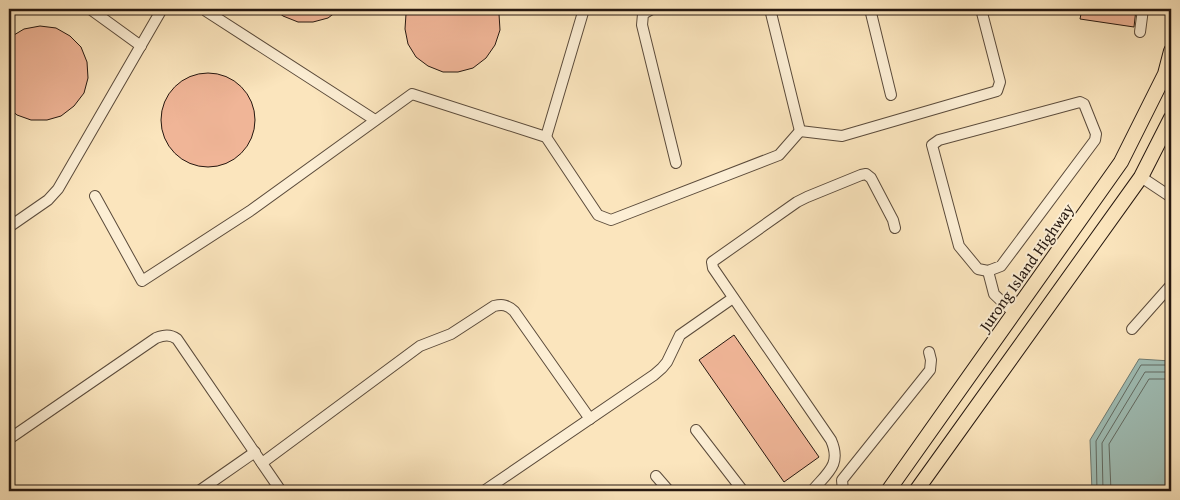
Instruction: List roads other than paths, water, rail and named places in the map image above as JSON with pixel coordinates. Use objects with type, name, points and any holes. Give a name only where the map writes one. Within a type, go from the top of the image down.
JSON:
[{"type":"main road","name":"Jurong Island Highway","points":[[888,491],[1121,162],[1165,74],[1171,50]]},
{"type":"main road","points":[[916,491],[1141,177],[1171,118]]},
{"type":"lane","points":[[90,9],[141,46]]},
{"type":"lane","points":[[9,227],[48,200],[58,189],[162,9]]},
{"type":"lane","points":[[546,137],[584,9]]},
{"type":"lane","points":[[652,9],[643,14],[642,25],[676,163]]},
{"type":"lane","points":[[770,9],[800,131]]},
{"type":"lane","points":[[870,9],[891,95]]},
{"type":"lane","points":[[800,131],[842,136],[997,92],[1000,82],[981,9]]},
{"type":"lane","points":[[1140,32],[1143,9]]},
{"type":"lane","points":[[206,11],[375,120]]},
{"type":"lane","points":[[96,196],[142,281],[250,211],[412,94],[546,137],[598,215],[611,220],[779,155],[800,131]]},
{"type":"lane","points":[[1082,102],[1096,134],[1095,140],[1001,266],[988,271],[978,269],[959,246],[932,145],[939,140],[1082,102]]},
{"type":"lane","points":[[812,491],[835,460],[835,449],[832,440],[713,268],[712,262],[807,197],[861,175],[869,175],[893,220],[895,228]]},
{"type":"lane","points":[[1141,177],[1171,197]]},
{"type":"lane","points":[[988,271],[994,294],[1014,313]]},
{"type":"lane","points":[[1132,329],[1171,285]]},
{"type":"lane","points":[[484,491],[662,368],[680,335],[734,298]]},
{"type":"lane","points":[[262,462],[420,346],[452,334],[494,306],[499,305],[505,305],[514,311],[590,419]]},
{"type":"lane","points":[[9,439],[156,338],[169,335],[177,340],[281,491]]},
{"type":"lane","points":[[843,491],[842,480],[930,370],[932,360],[929,352]]},
{"type":"lane","points":[[696,430],[743,491]]},
{"type":"lane","points":[[199,491],[255,452]]},
{"type":"lane","points":[[656,476],[668,491]]},
{"type":"water","points":[[1139,359],[1171,361],[1171,491],[1092,491],[1090,440]]}]
